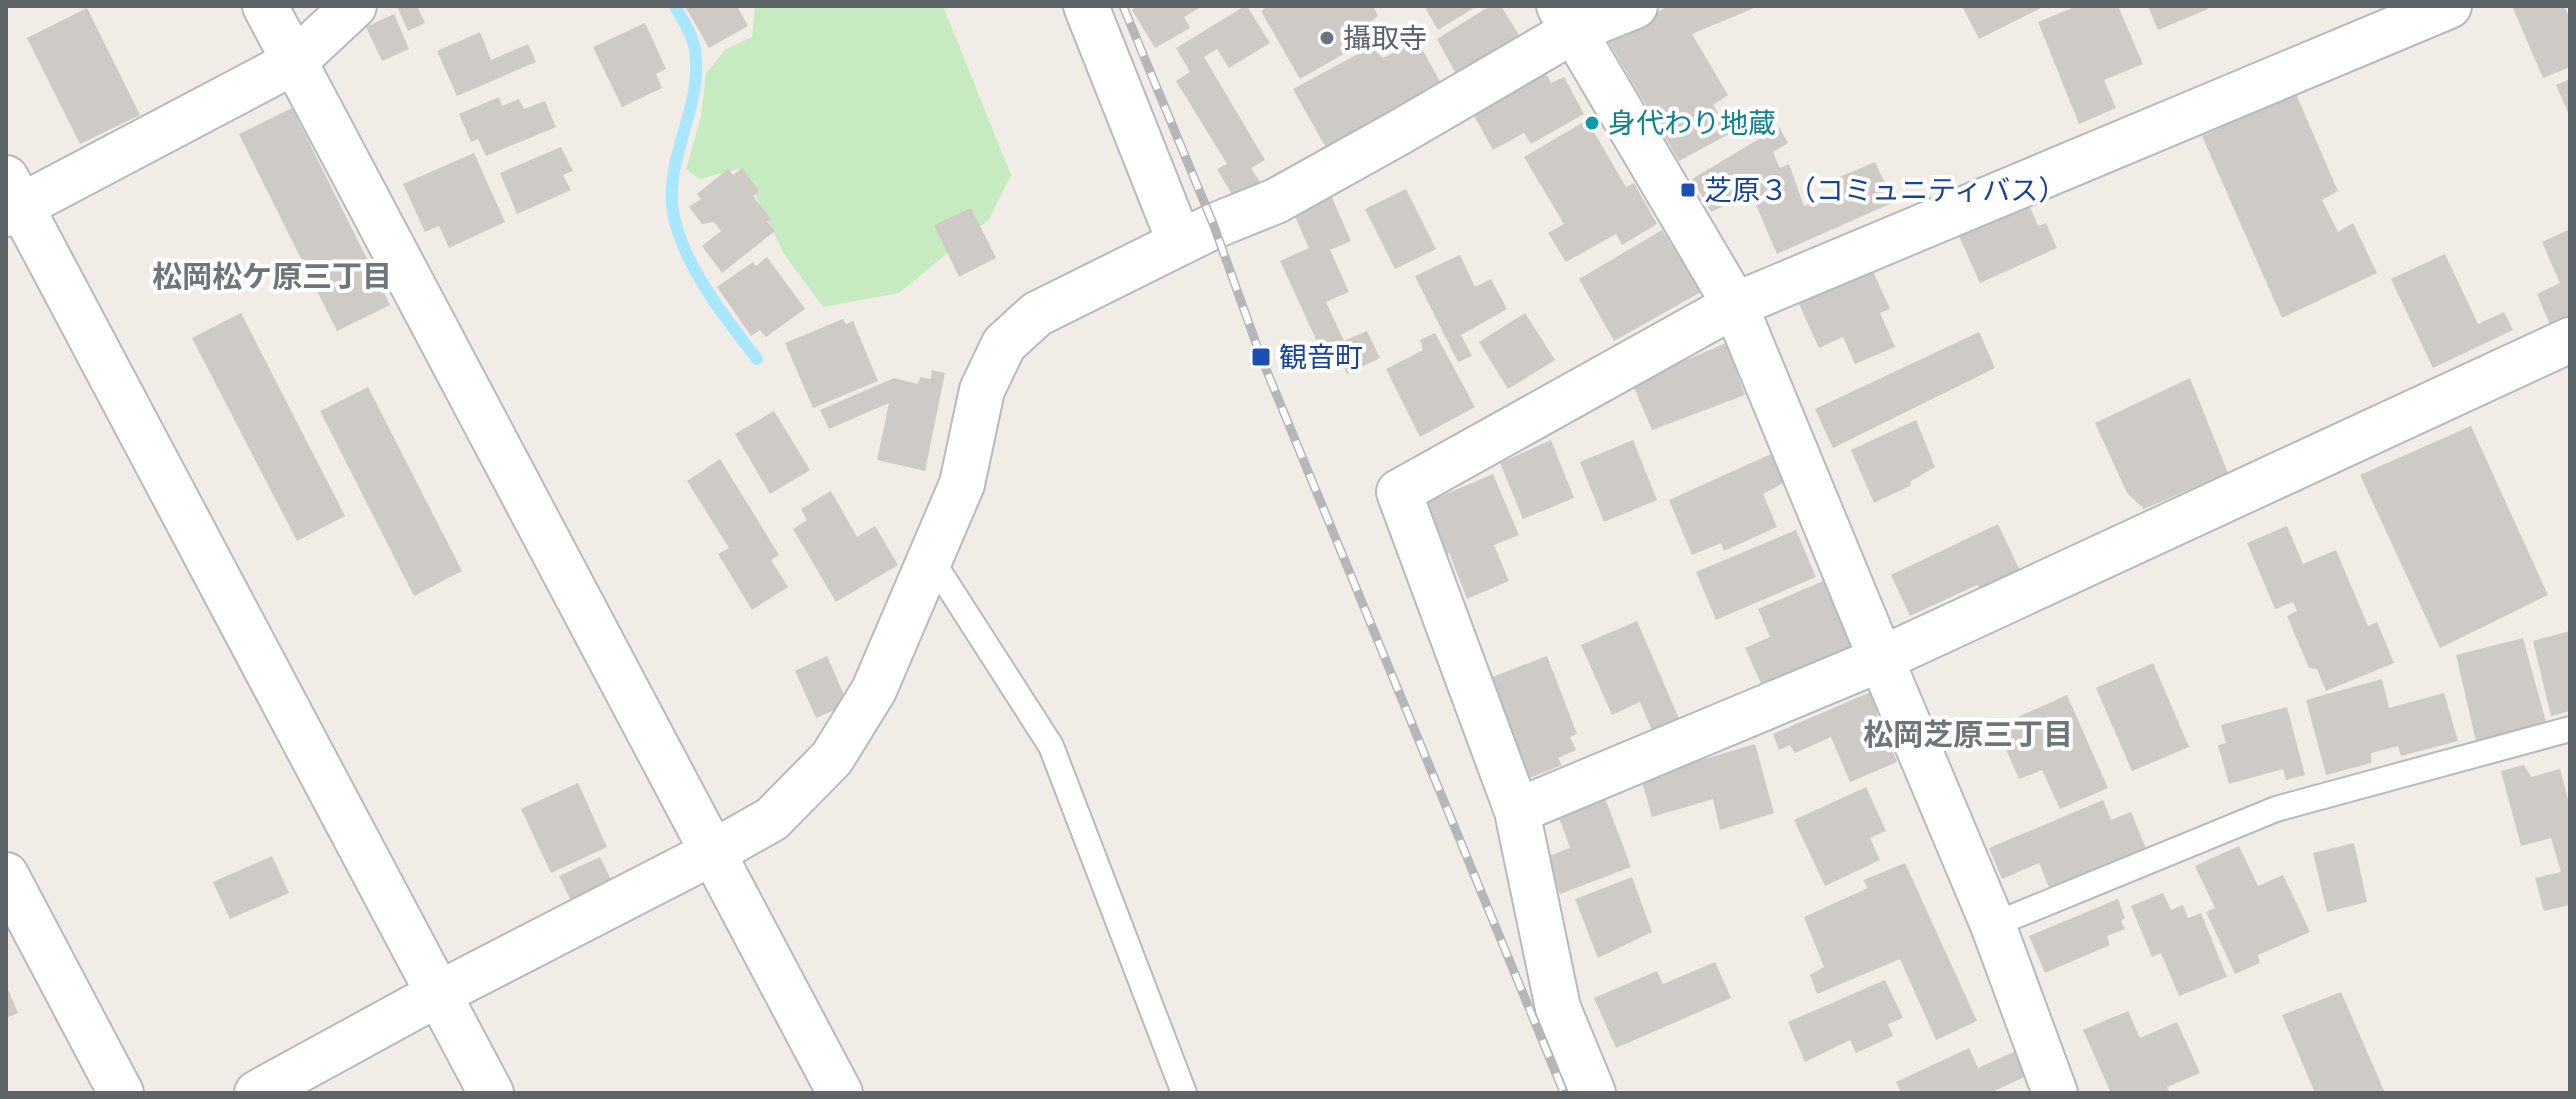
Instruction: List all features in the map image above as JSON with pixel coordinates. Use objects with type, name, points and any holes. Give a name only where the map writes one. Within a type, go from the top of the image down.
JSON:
[{"type":"street","points":[[265,6],[840,1093]]},
{"type":"street","points":[[354,6],[294,62],[11,199],[491,1093]]},
{"type":"street","points":[[1086,6],[1180,243]]},
{"type":"street","points":[[257,1093],[772,819],[832,758],[874,690],[962,484],[982,390],[1004,344],[1037,314],[1214,226],[1276,201],[1400,132],[1566,18],[1635,6]]},
{"type":"street","points":[[1593,1093],[1558,1008],[1517,811],[1399,492],[1735,305],[2449,6]]},
{"type":"street","points":[[1566,18],[1735,305],[1993,925],[2055,1093]]},
{"type":"street","points":[[1517,811],[1881,659],[2570,340]]},
{"type":"street","points":[[6,875],[121,1093]]},
{"type":"lane","points":[[931,559],[1051,746],[1184,1093]]},
{"type":"lane","points":[[1993,925],[2276,809],[2570,729]]},
{"type":"green space","points":[[755,6],[943,6],[1011,175],[989,219],[899,293],[823,307],[784,254],[742,168],[699,179],[686,169],[701,117],[706,73],[726,49],[752,37]]},
{"type":"building","points":[[397,6],[417,6],[425,23],[408,31]]},
{"type":"building","points":[[685,6],[741,6],[738,8],[748,26],[709,48]]},
{"type":"building","points":[[1138,6],[1203,6],[1184,17],[1190,28],[1155,48],[1132,10]]},
{"type":"building","points":[[1245,6],[1270,43],[1229,68],[1217,49],[1204,57],[1265,160],[1251,168],[1260,182],[1234,198],[1217,169],[1227,164],[1176,81],[1190,72],[1176,48]]},
{"type":"building","points":[[1269,6],[1373,6],[1378,16],[1365,27],[1370,39],[1300,79],[1261,11]]},
{"type":"building","points":[[1424,6],[1477,6],[1438,30]]},
{"type":"building","points":[[1490,6],[1501,6],[1519,35],[1456,74],[1437,39]]},
{"type":"building","points":[[1668,6],[1759,6],[1692,34],[1728,95],[1713,105],[1731,133],[1679,161],[1608,41]]},
{"type":"building","points":[[1962,6],[2045,6],[1979,39]]},
{"type":"building","points":[[2077,6],[2118,6],[2143,64],[2104,80],[2116,108],[2079,124],[2038,22]]},
{"type":"building","points":[[2148,6],[2207,6],[2208,9],[2158,30]]},
{"type":"building","points":[[2512,6],[2564,6],[2570,18],[2570,67],[2543,78]]},
{"type":"building","points":[[87,8],[140,115],[80,144],[27,38]]},
{"type":"building","points":[[394,14],[409,49],[382,61],[366,27]]},
{"type":"building","points":[[645,23],[666,69],[656,74],[662,88],[622,107],[593,47]]},
{"type":"building","points":[[480,32],[491,60],[528,44],[536,62],[457,96],[437,51]]},
{"type":"building","points":[[1417,40],[1442,85],[1326,148],[1293,89],[1371,47],[1383,58]]},
{"type":"building","points":[[1546,73],[1551,83],[1564,77],[1584,114],[1531,144],[1524,133],[1493,150],[1473,114]]},
{"type":"building","points":[[2570,79],[2570,117],[2556,85]]},
{"type":"building","points":[[2296,94],[2338,191],[2322,200],[2338,232],[2353,223],[2377,273],[2282,318],[2202,136]]},
{"type":"building","points":[[499,97],[502,106],[519,99],[524,109],[545,101],[556,127],[486,156],[478,139],[471,142],[459,114]]},
{"type":"building","points":[[292,108],[390,305],[337,331],[239,134]]},
{"type":"building","points":[[1587,120],[1626,187],[1634,183],[1657,224],[1622,245],[1616,234],[1566,262],[1548,233],[1564,224],[1524,157]]},
{"type":"building","points":[[1779,127],[1788,143],[1773,152],[1780,168],[1789,164],[1804,206],[1842,189],[1837,178],[1875,162],[1894,202],[1777,254],[1751,193],[1711,212],[1692,179]]},
{"type":"building","points":[[561,147],[573,171],[563,175],[571,190],[517,214],[500,173]]},
{"type":"building","points":[[474,153],[505,222],[449,248],[439,226],[425,232],[403,184]]},
{"type":"building","points":[[742,168],[759,191],[753,196],[771,219],[767,222],[775,231],[722,273],[702,246],[721,231],[714,222],[702,224],[689,207],[701,199],[697,194],[728,169],[733,175]]},
{"type":"building","points":[[1406,189],[1436,249],[1395,269],[1365,209]]},
{"type":"building","points":[[1330,193],[1351,241],[1330,250],[1349,292],[1326,302],[1344,341],[1367,331],[1380,358],[1347,374],[1333,342],[1320,348],[1280,261],[1309,248],[1292,210]]},
{"type":"building","points":[[2028,202],[2038,226],[2046,223],[2057,248],[1980,283],[1958,234]]},
{"type":"building","points":[[971,208],[996,258],[959,277],[934,225]]},
{"type":"building","points":[[2570,229],[2570,319],[2551,327],[2537,294],[2560,283],[2542,242]]},
{"type":"building","points":[[1662,230],[1701,292],[1614,341],[1579,279]]},
{"type":"building","points":[[2445,254],[2478,324],[2504,312],[2513,330],[2433,368],[2391,279]]},
{"type":"building","points":[[1460,255],[1475,287],[1491,279],[1507,309],[1461,335],[1472,356],[1458,362],[1415,276]]},
{"type":"building","points":[[767,257],[805,309],[766,337],[760,330],[751,336],[717,287],[753,262],[756,266]]},
{"type":"building","points":[[1872,269],[1890,309],[1880,313],[1895,347],[1855,364],[1843,337],[1819,348],[1798,302]]},
{"type":"building","points":[[241,313],[345,516],[297,541],[192,338]]},
{"type":"building","points":[[1525,313],[1555,360],[1508,389],[1479,342]]},
{"type":"building","points":[[843,319],[846,324],[853,321],[878,381],[813,408],[785,343]]},
{"type":"building","points":[[1979,332],[1995,368],[1833,448],[1815,409]]},
{"type":"building","points":[[1435,333],[1475,407],[1420,437],[1386,369],[1423,350],[1420,340]]},
{"type":"building","points":[[1726,343],[1745,395],[1652,430],[1632,383]]},
{"type":"building","points":[[932,370],[945,373],[925,471],[877,460],[889,403],[829,429],[820,410],[894,378],[918,384],[920,377],[931,379]]},
{"type":"building","points":[[2190,378],[2228,473],[2144,509],[2127,493],[2095,423]]},
{"type":"building","points":[[368,387],[462,571],[414,596],[320,411]]},
{"type":"building","points":[[774,411],[810,470],[770,494],[735,434]]},
{"type":"building","points":[[1916,420],[1935,467],[1911,481],[1910,486],[1874,503],[1851,450]]},
{"type":"building","points":[[2471,426],[2548,595],[2440,648],[2360,475]]},
{"type":"building","points":[[1551,440],[1574,498],[1523,519],[1500,463]]},
{"type":"building","points":[[1633,440],[1657,500],[1604,522],[1580,462]]},
{"type":"building","points":[[1771,454],[1785,482],[1763,494],[1777,527],[1724,551],[1721,543],[1692,555],[1669,500]]},
{"type":"building","points":[[720,459],[779,555],[771,560],[788,587],[752,610],[718,554],[729,548],[687,481]]},
{"type":"building","points":[[1493,474],[1519,535],[1494,545],[1509,581],[1467,599],[1449,553],[1435,559],[1413,508]]},
{"type":"building","points":[[831,491],[857,537],[875,526],[898,565],[836,602],[793,529],[807,520],[801,509]]},
{"type":"building","points":[[1998,524],[2021,573],[1983,592],[1977,585],[1910,616],[1891,575]]},
{"type":"building","points":[[2287,526],[2303,564],[2336,550],[2368,626],[2377,622],[2394,663],[2326,691],[2317,669],[2309,668],[2287,616],[2297,611],[2293,602],[2275,609],[2247,543]]},
{"type":"building","points":[[1796,530],[1816,577],[1716,620],[1696,572]]},
{"type":"building","points":[[1823,581],[1853,651],[1764,690],[1745,648],[1770,637],[1758,609]]},
{"type":"building","points":[[1637,621],[1680,721],[1653,733],[1640,702],[1612,715],[1581,645]]},
{"type":"building","points":[[2570,631],[2570,711],[2551,716],[2533,641]]},
{"type":"building","points":[[2523,638],[2546,722],[2476,741],[2456,655]]},
{"type":"building","points":[[827,656],[848,704],[816,718],[795,671]]},
{"type":"building","points":[[1547,656],[1577,734],[1570,737],[1576,750],[1558,758],[1562,765],[1530,778],[1525,767],[1520,769],[1505,735],[1512,732],[1490,678]]},
{"type":"building","points":[[2153,663],[2189,747],[2132,771],[2096,688]]},
{"type":"building","points":[[2382,679],[2389,708],[2444,693],[2458,741],[2401,756],[2398,746],[2371,753],[2371,763],[2326,775],[2306,700]]},
{"type":"building","points":[[1873,691],[1881,711],[1877,713],[1897,762],[1850,782],[1831,737],[1795,753],[1790,745],[1779,750],[1773,734]]},
{"type":"building","points":[[2067,695],[2108,788],[2060,809],[2042,770],[2019,779],[1996,727]]},
{"type":"building","points":[[2287,707],[2305,775],[2286,780],[2283,769],[2229,784],[2218,745],[2226,743],[2221,725]]},
{"type":"building","points":[[1755,744],[1774,813],[1720,830],[1713,799],[1652,817],[1641,778]]},
{"type":"building","points":[[2524,765],[2531,777],[2560,769],[2570,807],[2570,905],[2544,911],[2535,878],[2561,872],[2551,838],[2521,846],[2501,771]]},
{"type":"building","points":[[578,783],[607,847],[551,873],[521,809]]},
{"type":"building","points":[[1866,787],[1886,831],[1870,838],[1880,860],[1825,886],[1794,820]]},
{"type":"building","points":[[1605,798],[1631,867],[1560,894],[1546,857],[1570,848],[1558,815]]},
{"type":"building","points":[[2103,800],[2111,820],[2131,812],[2147,851],[2051,892],[2039,863],[2002,879],[1989,848]]},
{"type":"building","points":[[2354,843],[2367,902],[2327,912],[2313,853]]},
{"type":"building","points":[[2239,846],[2258,886],[2283,875],[2310,932],[2258,955],[2260,963],[2235,974],[2206,912],[2215,908],[2195,866]]},
{"type":"building","points":[[272,856],[289,893],[230,919],[213,882]]},
{"type":"building","points":[[600,857],[614,886],[573,905],[559,876]]},
{"type":"building","points":[[1905,863],[1977,1021],[1936,1040],[1900,959],[1817,994],[1810,975],[1824,967],[1804,917],[1868,888],[1863,880]]},
{"type":"building","points":[[1632,877],[1652,932],[1598,958],[1575,899]]},
{"type":"building","points":[[2163,893],[2171,910],[2183,905],[2188,918],[2201,913],[2227,977],[2179,996],[2161,953],[2152,957],[2131,906]]},
{"type":"building","points":[[2118,899],[2125,918],[2121,921],[2125,929],[2107,936],[2110,945],[2045,973],[2029,936]]},
{"type":"building","points":[[1715,962],[1731,998],[1616,1048],[1594,998],[1657,971],[1663,984]]},
{"type":"building","points":[[1885,980],[1903,1018],[1888,1024],[1893,1036],[1856,1053],[1850,1040],[1805,1062],[1788,1022]]},
{"type":"building","points":[[6,985],[18,1013],[6,1018]]},
{"type":"building","points":[[2341,992],[2385,1093],[2315,1093],[2282,1015]]},
{"type":"building","points":[[2128,1011],[2140,1038],[2177,1022],[2200,1073],[2167,1087],[2170,1093],[2111,1093],[2083,1030]]},
{"type":"building","points":[[2024,1047],[2035,1072],[1990,1093],[1901,1093],[1896,1082],[1969,1048],[1978,1068]]},
{"type":"waterway","points":[[675,6],[692,39],[696,70],[694,91],[674,171],[673,212],[695,271],[757,359]]},
{"type":"railway","points":[[1123,6],[1214,226],[1261,357],[1564,1093]]},
{"type":"place","name":"攝取寺","points":[[1327,38]]},
{"type":"place","name":"身代わり地蔵","points":[[1592,123]]},
{"type":"place","name":"芝原３（コミュニティバス）","points":[[1688,190]]},
{"type":"place","name":"観音町","points":[[1261,357]]},
{"type":"district","name":"松岡松ケ原三丁目","points":[[272,277]]},
{"type":"district","name":"松岡芝原三丁目","points":[[1968,735]]}]
